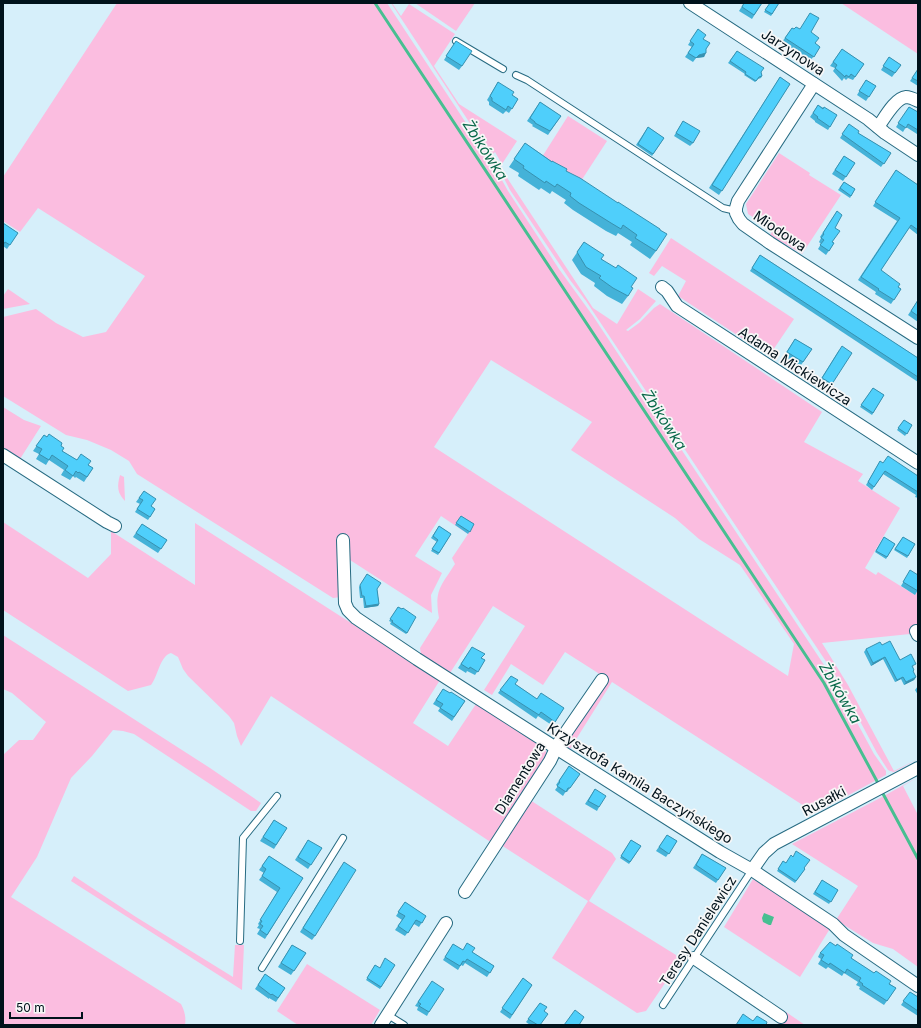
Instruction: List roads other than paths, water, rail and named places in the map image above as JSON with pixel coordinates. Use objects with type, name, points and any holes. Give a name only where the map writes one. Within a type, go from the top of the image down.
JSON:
[{"type":"street","name":"Jarzynowa","points":[[690,3],[814,84],[918,155]]},
{"type":"street","name":"Miodowa","points":[[814,84],[738,201],[736,211],[740,222],[770,243],[918,338]]},
{"type":"street","points":[[878,127],[892,108],[901,99],[907,97],[918,101]]},
{"type":"street","name":"Adama Mickiewicza","points":[[662,287],[667,291],[677,306],[918,463]]},
{"type":"street","points":[[3,455],[107,522],[116,526]]},
{"type":"street","name":"Krzysztofa Kamila Baczyńskiego","points":[[344,540],[345,599],[346,607],[350,613],[417,659],[556,748],[720,852],[752,870],[833,924],[844,935],[918,986]]},
{"type":"street","name":"Diamentowa","points":[[465,892],[550,762],[556,748],[602,680]]},
{"type":"street","name":"Rusałki","points":[[752,870],[764,853],[774,844],[918,768]]},
{"type":"street","points":[[385,1020],[446,923]]},
{"type":"street","points":[[694,958],[780,1017]]},
{"type":"lane","points":[[456,41],[503,69]]},
{"type":"lane","points":[[516,76],[527,80],[723,208],[736,211]]},
{"type":"lane","points":[[240,941],[243,838],[277,796]]},
{"type":"lane","points":[[262,968],[343,838]]},
{"type":"lane","name":"Teresy Danielewicz","points":[[663,1005],[752,870]]},
{"type":"lane","points":[[385,1020],[404,1025]]},
{"type":"waterway","name":"Żbikówka","points":[[375,3],[824,683],[879,785]]},
{"type":"waterway","name":"Żbikówka","points":[[881,790],[918,859]]}]
